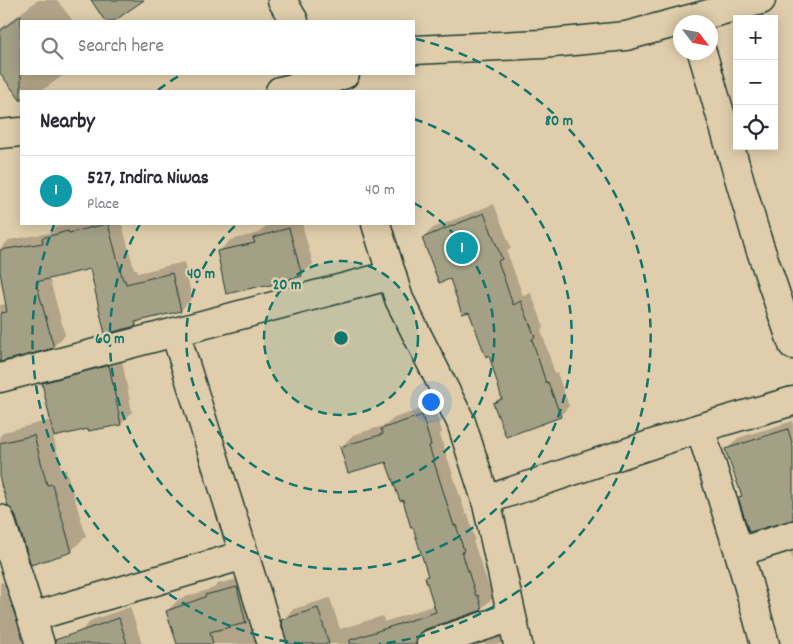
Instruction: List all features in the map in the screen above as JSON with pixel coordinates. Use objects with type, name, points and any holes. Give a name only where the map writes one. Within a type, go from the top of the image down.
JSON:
[{"type":"street","points":[[282,0],[293,20]]},
{"type":"street","points":[[415,50],[542,44],[626,36],[692,13],[762,0]]},
{"type":"street","points":[[704,60],[757,239],[793,345]]},
{"type":"street","points":[[285,90],[330,80]]},
{"type":"street","points":[[0,134],[20,132]]},
{"type":"street","points":[[376,225],[399,299],[461,422],[486,500],[518,644]]},
{"type":"street","points":[[0,378],[392,275]]},
{"type":"street","points":[[174,332],[272,644]]},
{"type":"street","points":[[486,500],[700,428],[793,401]]},
{"type":"street","points":[[700,428],[739,552],[765,644]]},
{"type":"street","points":[[0,520],[40,644]]},
{"type":"street","points":[[739,552],[793,535]]},
{"type":"street","points":[[32,617],[244,555]]},
{"type":"street","points":[[431,644],[511,617]]},
{"type":"building","points":[[91,0],[144,0],[115,20],[104,20]]},
{"type":"building","points":[[21,15],[20,100],[0,73],[0,31]]},
{"type":"building","points":[[484,213],[502,259],[498,261],[513,305],[521,301],[535,337],[532,339],[546,383],[548,382],[561,417],[506,437],[493,403],[502,399],[489,355],[486,357],[469,312],[462,314],[450,279],[439,283],[422,238]]},
{"type":"building","points":[[108,225],[123,280],[125,280],[126,284],[172,273],[181,311],[135,322],[136,326],[105,334],[90,269],[36,282],[54,348],[0,362],[0,313],[7,312],[0,272],[0,250],[43,243],[42,238],[68,231],[69,233]]},
{"type":"building","points":[[289,228],[302,276],[267,286],[226,294],[217,251],[255,243],[253,238]]},
{"type":"building","points":[[109,365],[121,425],[88,431],[88,429],[54,437],[42,383]]},
{"type":"building","points":[[422,415],[431,445],[429,446],[482,610],[426,629],[419,634],[416,644],[350,644],[350,640],[436,612],[425,577],[428,576],[413,527],[411,528],[403,500],[400,501],[386,462],[348,473],[340,447],[383,434],[381,429]]},
{"type":"building","points":[[788,429],[793,446],[793,520],[749,532],[738,497],[742,496],[725,449]]},
{"type":"building","points":[[34,435],[47,485],[52,484],[72,552],[31,565],[15,514],[8,506],[0,480],[0,443]]},
{"type":"building","points":[[237,587],[246,623],[210,632],[213,644],[177,644],[166,611],[205,597],[205,595]]},
{"type":"building","points":[[318,608],[329,644],[287,644],[281,620]]},
{"type":"building","points":[[119,618],[127,644],[55,644],[55,640]]},
{"type":"place","name":"527, Indira Niwas","points":[[462,248]]}]
